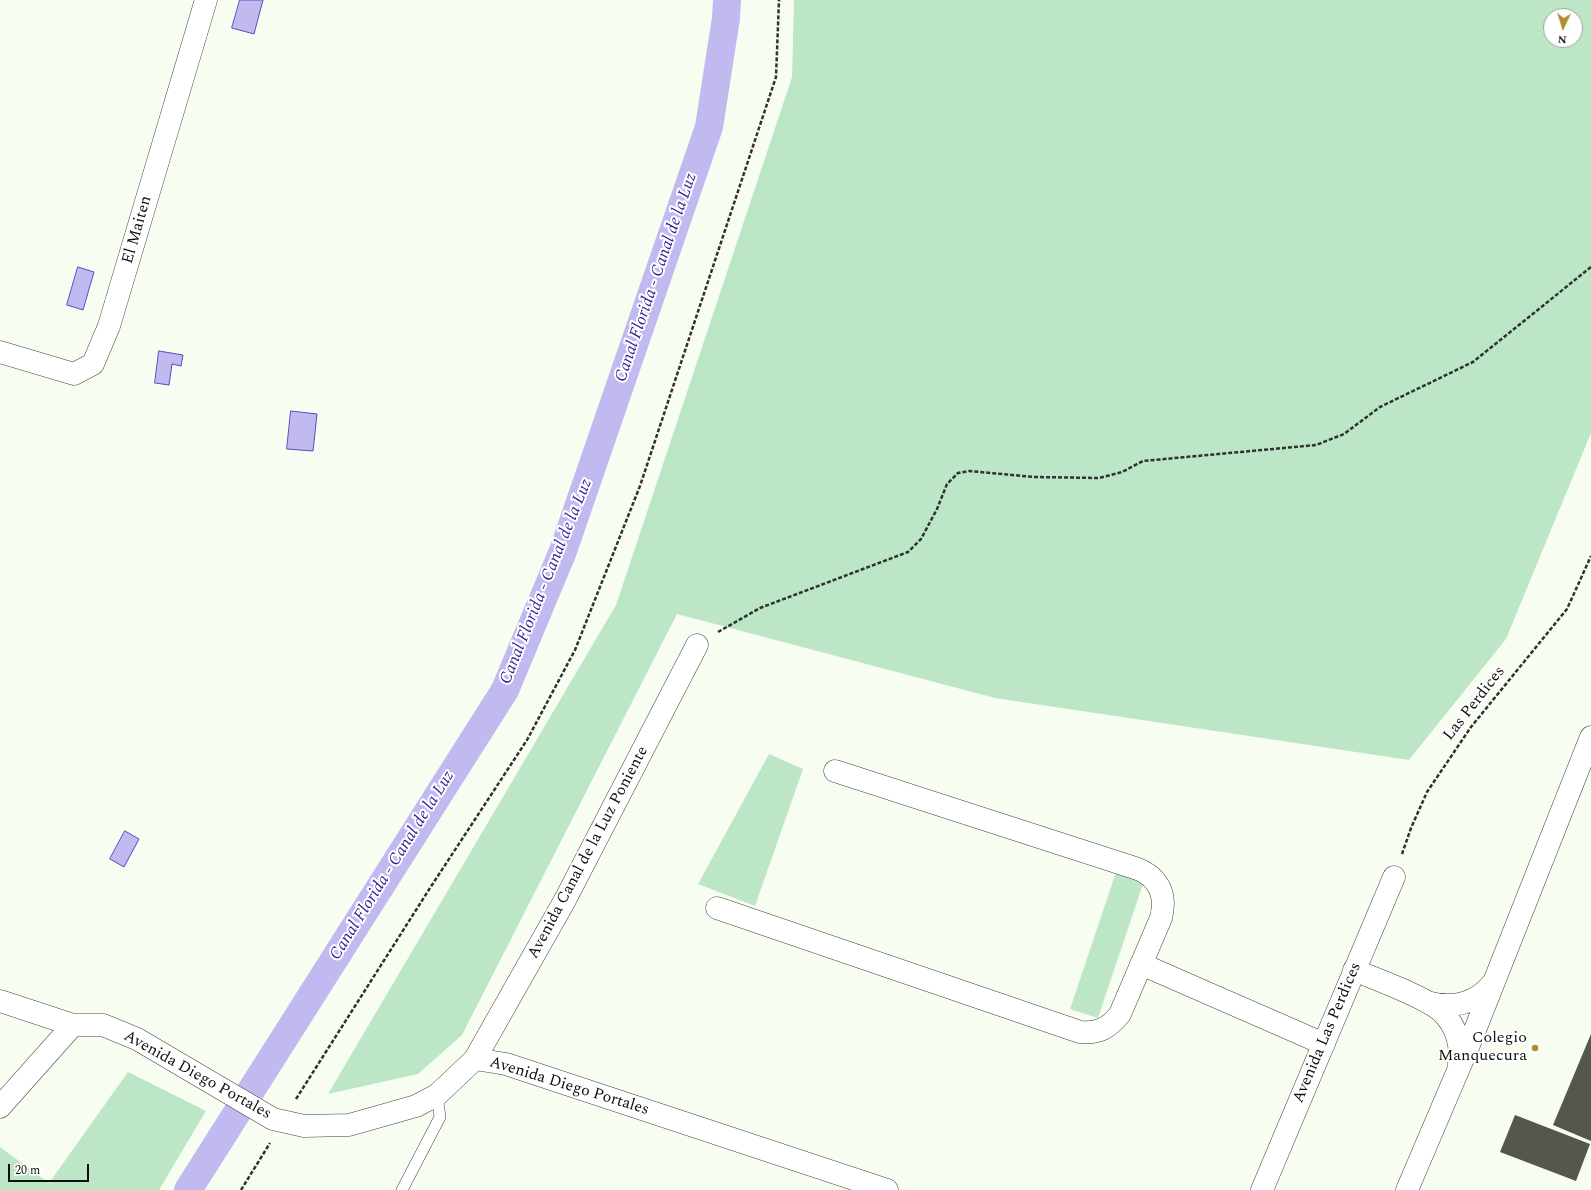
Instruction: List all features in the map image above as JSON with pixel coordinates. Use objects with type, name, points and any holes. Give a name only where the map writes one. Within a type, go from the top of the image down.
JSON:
[{"type":"street","name":"El Maiten","points":[[0,352],[74,374],[93,364],[109,326],[206,0]]},
{"type":"street","name":"Avenida Canal de la Luz Poniente","points":[[475,1059],[565,900],[697,645]]},
{"type":"street","points":[[1407,1190],[1458,1071],[1591,738]]},
{"type":"street","points":[[717,908],[1080,1032],[1099,1032],[1107,1028],[1114,1021],[1120,1014],[1162,918],[1164,907],[1160,886],[1146,873],[835,771]]},
{"type":"street","name":"Avenida Las Perdices","points":[[1262,1190],[1394,877]]},
{"type":"street","points":[[1141,964],[1324,1044]]},
{"type":"street","points":[[1354,970],[1426,1002],[1442,1011],[1454,1028],[1459,1042],[1460,1056],[1458,1071]]},
{"type":"street","points":[[1426,1002],[1446,1005],[1468,1002],[1478,997],[1495,980]]},
{"type":"street","name":"Avenida Diego Portales","points":[[0,1001],[73,1025],[102,1025],[137,1039],[279,1121],[304,1126],[349,1125],[416,1106],[437,1095],[475,1059],[506,1064],[887,1190]]},
{"type":"street","points":[[0,1107],[73,1025]]},
{"type":"lane","points":[[402,1190],[440,1117],[437,1095]]},
{"type":"path","points":[[241,1190],[279,1121],[527,740],[575,650],[640,486],[776,77],[779,0]]},
{"type":"path","points":[[697,645],[760,608],[908,552],[921,538],[937,508],[947,484],[958,473],[969,471],[1034,477],[1099,478],[1122,472],[1143,461],[1316,445],[1329,441],[1344,434],[1380,406],[1473,362],[1591,266]]},
{"type":"path","name":"Las Perdices","points":[[1394,877],[1411,828],[1427,792],[1471,727],[1567,609],[1591,556]]},
{"type":"green space","points":[[794,0],[1591,0],[1591,433],[1506,639],[1409,760],[995,698],[677,614],[462,1035],[418,1074],[328,1094],[616,605],[792,77]]},
{"type":"green space","points":[[769,754],[803,769],[755,906],[698,884]]},
{"type":"green space","points":[[1116,872],[1144,881],[1098,1018],[1070,1009]]},
{"type":"green space","points":[[128,1072],[206,1111],[159,1190],[0,1190],[0,1147],[49,1183]]},
{"type":"shaded area","points":[[240,0],[263,0],[254,34],[232,28]]},
{"type":"shaded area","points":[[78,267],[94,272],[83,310],[67,305]]},
{"type":"shaded area","points":[[159,351],[183,355],[181,366],[172,364],[169,385],[155,383]]},
{"type":"shaded area","points":[[291,411],[317,414],[313,451],[287,449]]},
{"type":"shaded area","points":[[125,831],[139,839],[124,867],[110,859]]},
{"type":"building","points":[[1591,1034],[1591,1141],[1553,1125]]},
{"type":"building","points":[[1515,1115],[1590,1144],[1576,1181],[1500,1152]]},
{"type":"waterway","name":"Canal Florida - Canal de la Luz","points":[[188,1190],[505,690],[563,551],[709,127],[726,18],[727,0]]},
{"type":"place","name":"Colegio Manquecura","points":[[1535,1048]]}]
